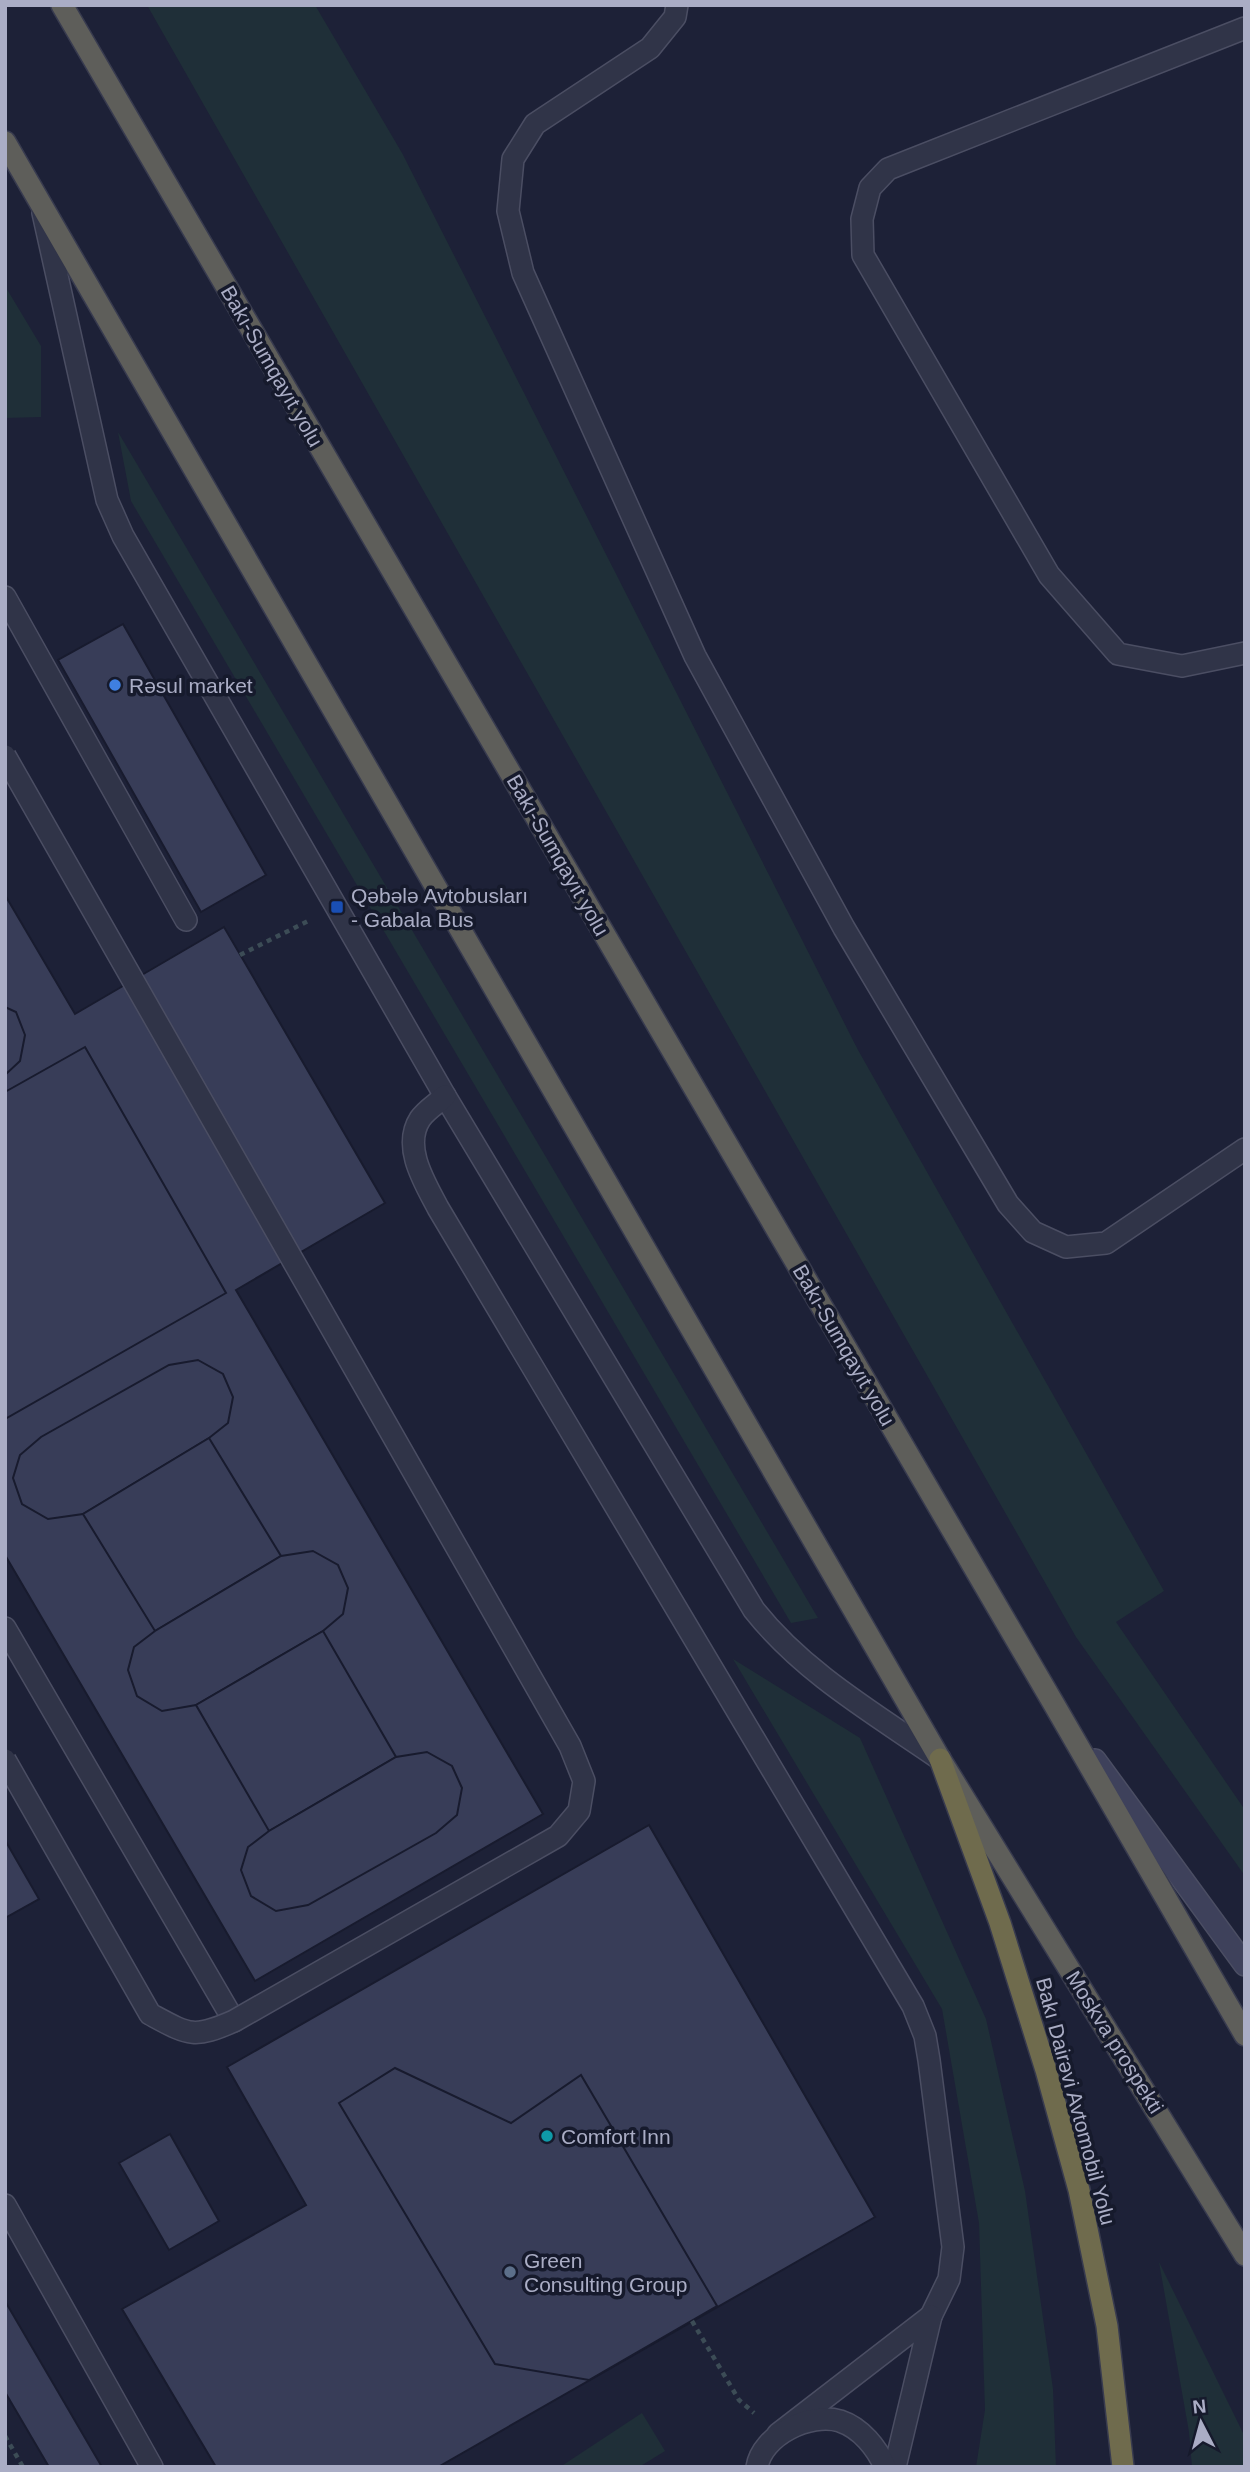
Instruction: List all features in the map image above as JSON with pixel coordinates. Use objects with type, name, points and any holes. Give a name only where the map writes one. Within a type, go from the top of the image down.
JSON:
[{"type":"highway","name":"Bakı-Sumqayıt yolu","points":[[62,5],[1055,1706]]},
{"type":"highway","points":[[5,142],[940,1759]]},
{"type":"highway","points":[[1055,1706],[1245,2035]]},
{"type":"highway","name":"Moskva prospekti","points":[[940,1759],[1245,2255]]},
{"type":"highway","name":"Bakı Dairəvi Avtomobil Yolu","points":[[940,1759],[1000,1923],[1046,2070],[1079,2190],[1107,2326],[1123,2467]]},
{"type":"highway","points":[[1225,2222],[1245,2271]]},
{"type":"main road","points":[[1055,1706],[1245,1965]]},
{"type":"street","points":[[677,5],[675,17],[650,48],[535,124],[513,159],[508,211],[523,273],[695,656],[844,928],[1008,1204],[1032,1232],[1066,1247],[1106,1242],[1245,1149]]},
{"type":"street","points":[[1245,28],[888,169],[870,188],[862,219],[863,254],[1042,563],[1049,575],[1109,644],[1118,654],[1182,666],[1245,653]]},
{"type":"street","points":[[42,207],[107,500],[122,536],[445,1096],[754,1610],[776,1638],[814,1671],[940,1759]]},
{"type":"street","points":[[5,597],[186,920]]},
{"type":"street","points":[[5,756],[570,1746],[584,1782],[579,1811],[558,1836],[234,2021],[206,2033],[181,2031],[150,2014],[5,1760]]},
{"type":"street","points":[[445,1096],[420,1119],[413,1142],[421,1175],[438,1208],[900,1980],[925,2036],[953,2247],[949,2279],[931,2316],[895,2467]]},
{"type":"street","points":[[5,1628],[234,2021]]},
{"type":"street","points":[[5,2205],[152,2467]]},
{"type":"street","points":[[757,2467],[758,2460],[778,2434],[931,2316]]},
{"type":"street","points":[[778,2434],[807,2420],[840,2421],[868,2438],[885,2467]]},
{"type":"path","points":[[240,955],[337,907]]},
{"type":"path","points":[[692,2321],[739,2399],[778,2434]]},
{"type":"path","points":[[5,2436],[23,2467]]},
{"type":"shaded area","points":[[147,5],[315,5],[402,153],[858,1050],[1164,1591],[1116,1622],[1245,1810],[1245,1876],[1076,1637]]},
{"type":"shaded area","points":[[5,286],[41,346],[41,417],[5,418]]},
{"type":"shaded area","points":[[118,432],[818,1618],[791,1623],[131,501]]},
{"type":"shaded area","points":[[733,1659],[860,1738],[986,2019],[1025,2191],[1053,2389],[1056,2467],[976,2467],[985,2410],[979,2223],[942,2009]]},
{"type":"shaded area","points":[[1159,2262],[1245,2437],[1245,2467],[1192,2467],[1189,2432]]},
{"type":"shaded area","points":[[642,2413],[665,2451],[639,2467],[560,2467]]},
{"type":"building","points":[[123,624],[266,875],[201,912],[58,660]]},
{"type":"building","points":[[5,895],[75,1014],[224,927],[385,1203],[236,1290],[543,1814],[255,1981],[5,1555]]},
{"type":"building","points":[[5,1007],[16,1012],[25,1035],[20,1061],[5,1075]]},
{"type":"building","points":[[85,1047],[226,1293],[5,1419],[5,1092]]},
{"type":"building","points":[[198,1360],[223,1374],[233,1397],[228,1423],[209,1438],[83,1514],[48,1519],[22,1504],[13,1478],[20,1455],[41,1437],[169,1365]]},
{"type":"building","points":[[209,1438],[281,1556],[155,1631],[83,1514]]},
{"type":"building","points":[[313,1551],[338,1565],[348,1588],[343,1614],[323,1631],[196,1705],[162,1711],[137,1696],[128,1670],[134,1647],[155,1631],[281,1556]]},
{"type":"building","points":[[323,1631],[396,1757],[269,1831],[196,1705]]},
{"type":"building","points":[[427,1752],[452,1766],[462,1788],[457,1815],[436,1833],[308,1905],[276,1911],[251,1896],[241,1870],[248,1847],[269,1831],[396,1757]]},
{"type":"building","name":"Comfort Inn","points":[[649,1825],[875,2217],[438,2467],[216,2467],[122,2309],[306,2205],[227,2067]]},
{"type":"building","points":[[5,1840],[39,1899],[5,1918]]},
{"type":"building","points":[[395,2068],[511,2123],[581,2075],[717,2306],[589,2380],[495,2364],[339,2103]]},
{"type":"building","points":[[170,2134],[219,2221],[169,2250],[119,2163]]},
{"type":"building","points":[[5,2301],[102,2467],[49,2467],[5,2392]]},
{"type":"place","name":"Rәsul market","points":[[115,685]]},
{"type":"place","name":"Qəbələ Avtobusları - Gabala Bus","points":[[337,907]]},
{"type":"place","name":"Comfort Inn","points":[[547,2136]]},
{"type":"place","name":"Green Consulting Group","points":[[510,2272]]}]
